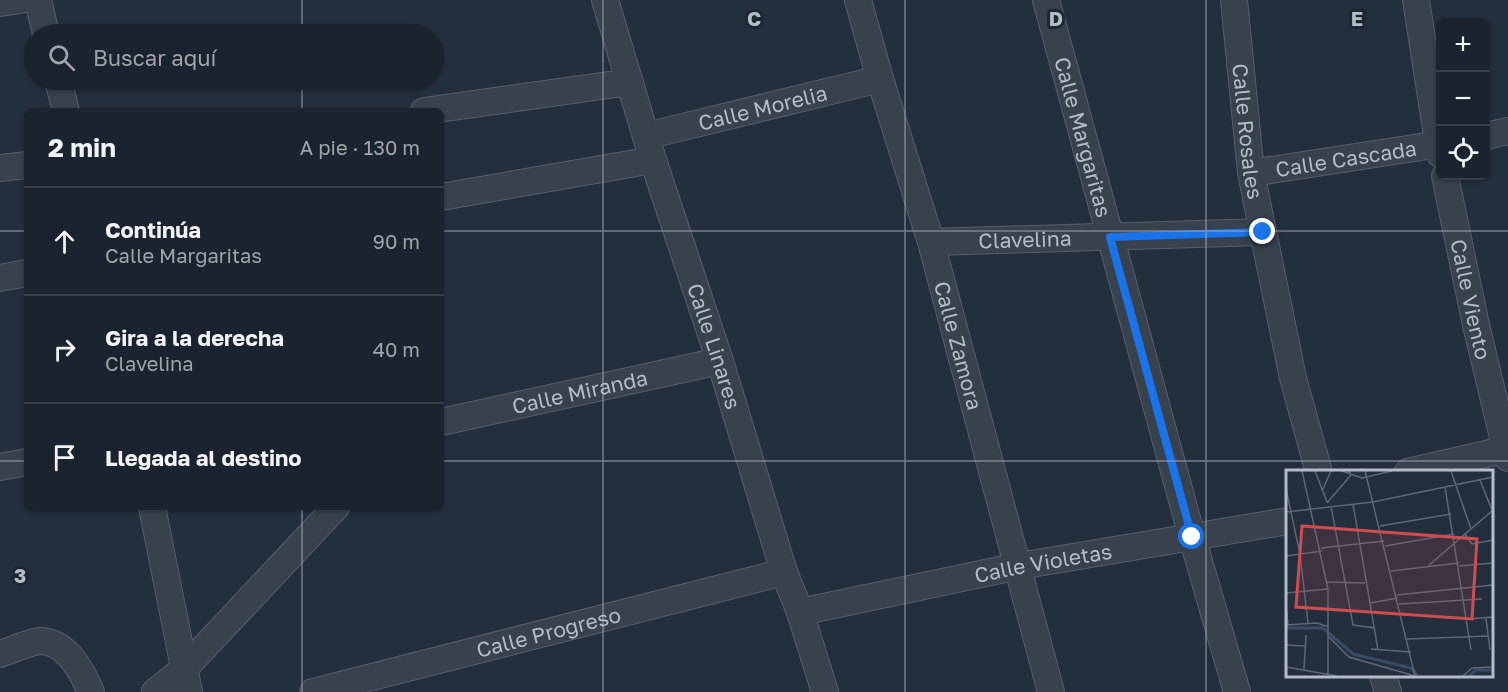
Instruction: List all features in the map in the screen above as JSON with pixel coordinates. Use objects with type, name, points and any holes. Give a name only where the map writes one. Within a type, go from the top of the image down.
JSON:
[{"type":"street","points":[[0,3],[21,0]]},
{"type":"street","points":[[38,0],[44,24]]},
{"type":"street","name":"Calle Linares","points":[[605,0],[650,148],[720,361],[784,572],[800,612],[825,692]]},
{"type":"street","name":"Calle Zamora","points":[[858,0],[931,242],[1051,692]]},
{"type":"street","name":"Calle Margaritas","points":[[1046,0],[1192,537],[1237,692]]},
{"type":"street","name":"Calle Rosales","points":[[1234,0],[1251,173],[1293,378],[1319,470]]},
{"type":"street","points":[[1416,0],[1436,126]]},
{"type":"street","name":"Calle Morelia","points":[[444,196],[650,148],[880,79]]},
{"type":"street","points":[[444,108],[630,82]]},
{"type":"street","points":[[61,90],[65,108]]},
{"type":"street","points":[[1490,135],[1508,131]]},
{"type":"street","name":"Calle Cascada","points":[[1251,173],[1436,149]]},
{"type":"street","points":[[0,168],[24,165]]},
{"type":"street","name":"Calle Viento","points":[[1446,180],[1507,452]]},
{"type":"street","name":"Clavelina","points":[[931,242],[1263,232]]},
{"type":"street","points":[[0,278],[24,274]]},
{"type":"street","name":"Calle Miranda","points":[[444,421],[720,361]]},
{"type":"street","points":[[1413,470],[1507,452]]},
{"type":"street","points":[[0,467],[24,463]]},
{"type":"street","points":[[153,510],[187,680]]},
{"type":"street","points":[[155,692],[187,680],[333,510]]},
{"type":"street","name":"Calle Violetas","points":[[800,612],[1019,567],[1286,521]]},
{"type":"street","name":"Calle Progreso","points":[[313,692],[784,572]]},
{"type":"street","points":[[0,654],[40,641],[60,646],[81,670],[91,692]]},
{"type":"street","points":[[1384,677],[1388,692]]},
{"type":"route","points":[[1192,537],[1110,237],[1263,232]]}]
